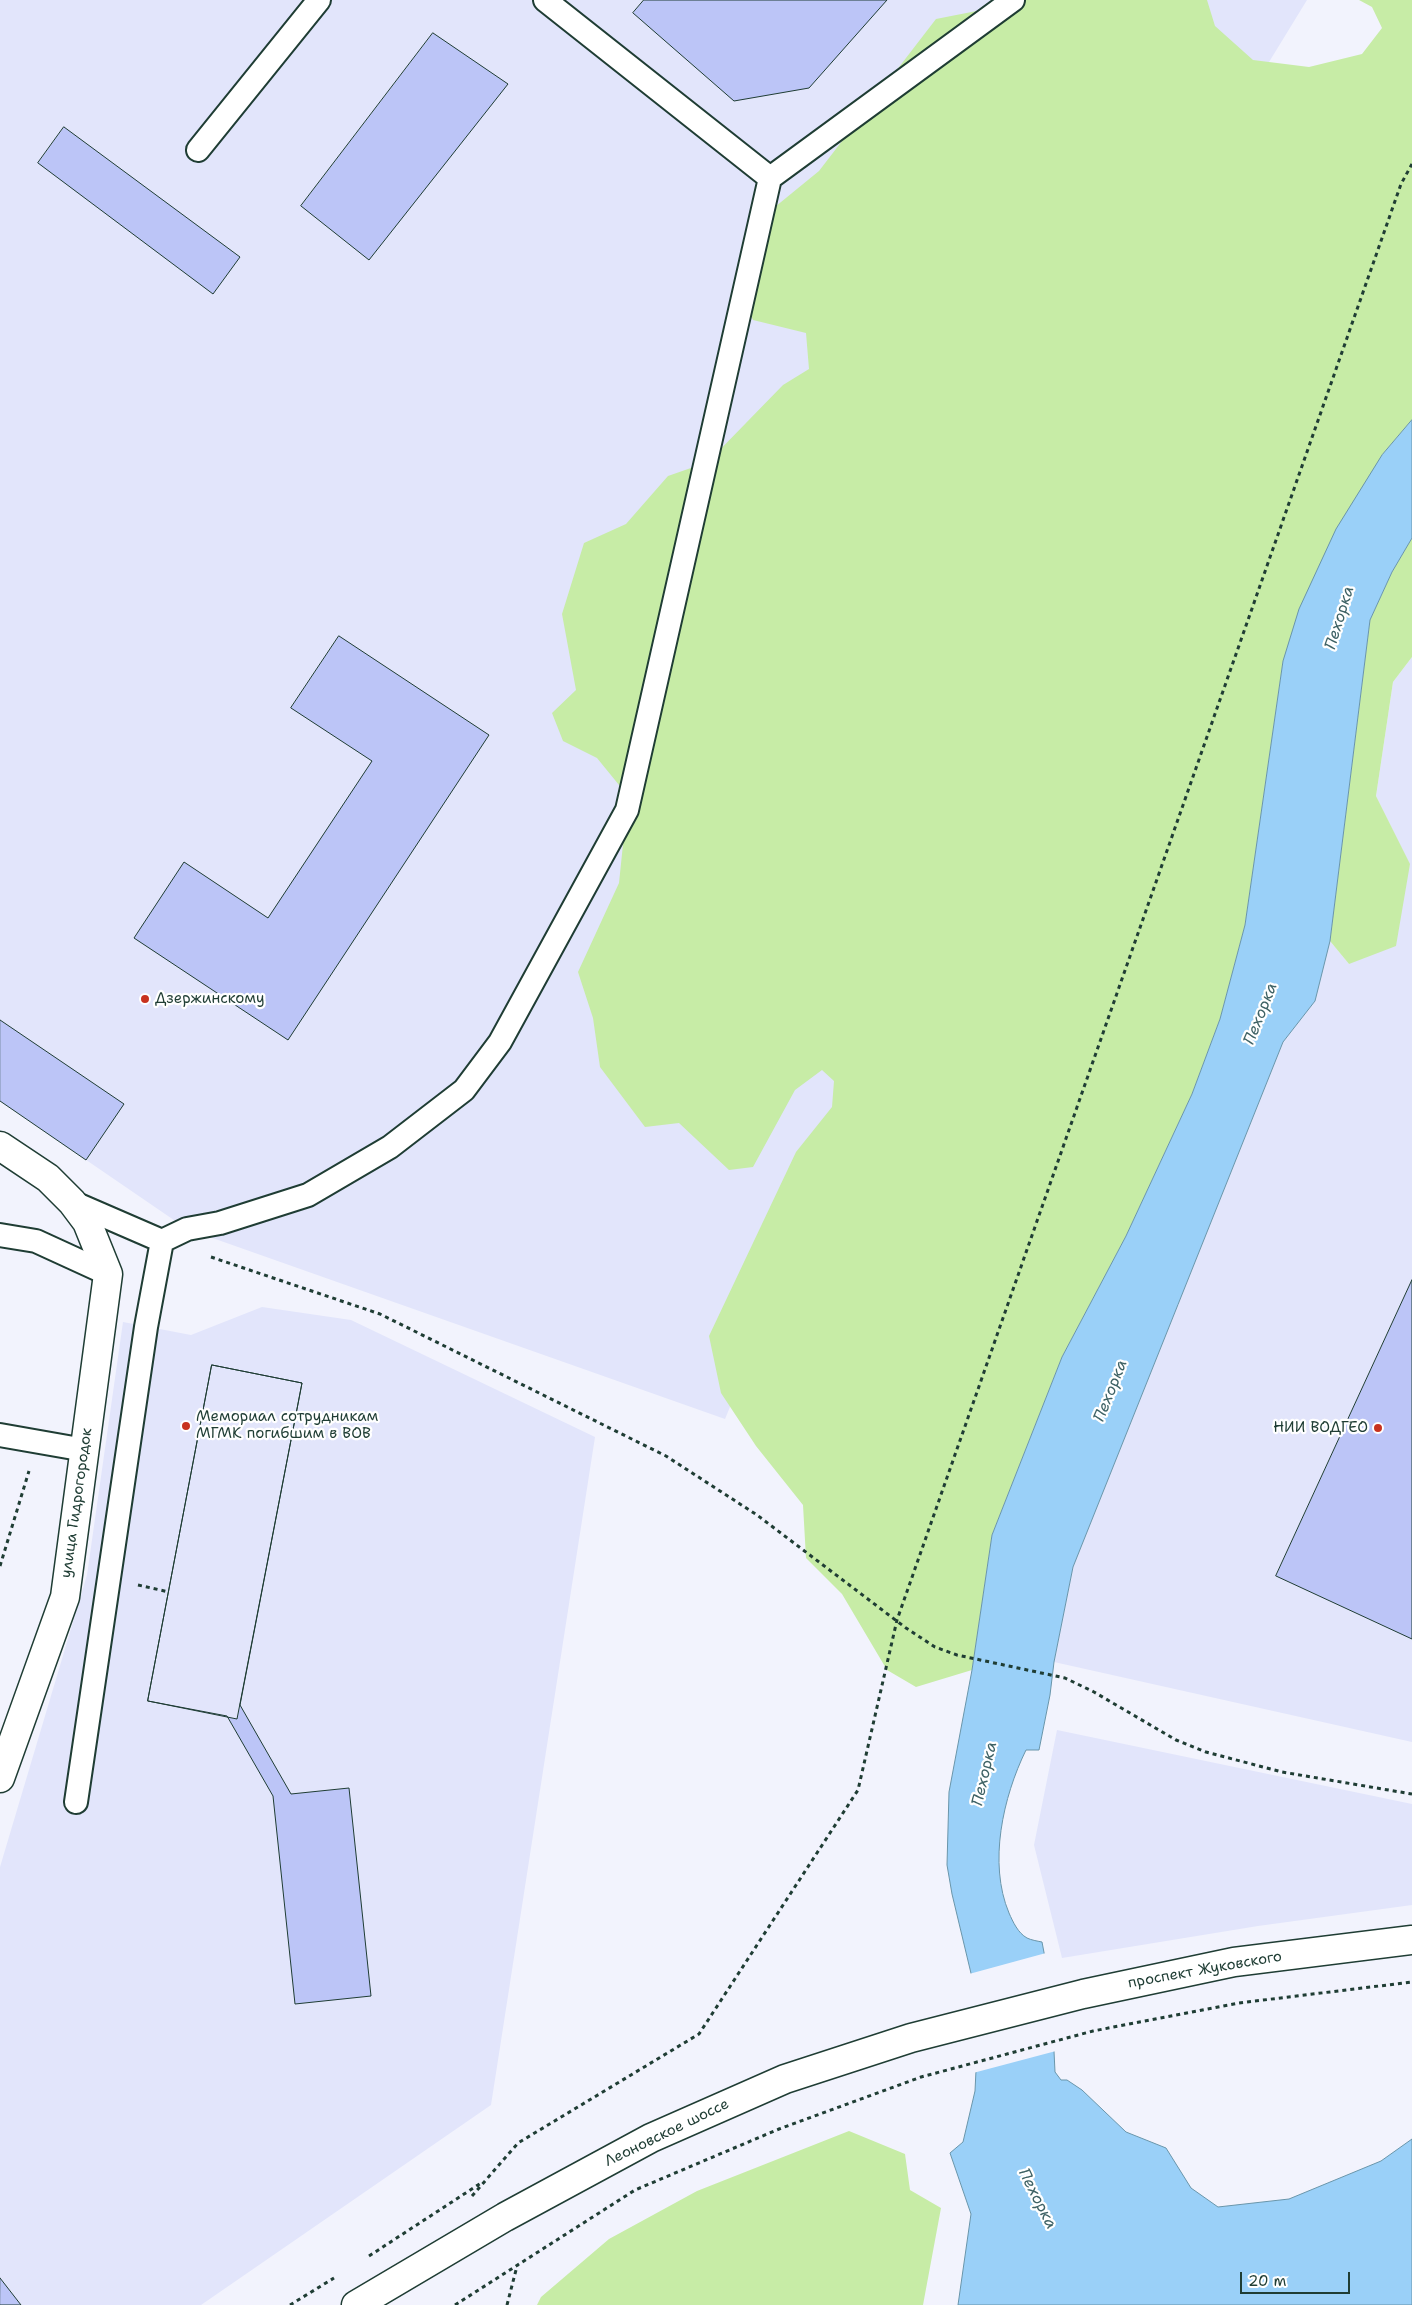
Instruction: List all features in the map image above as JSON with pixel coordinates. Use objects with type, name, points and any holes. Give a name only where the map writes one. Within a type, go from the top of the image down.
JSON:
[{"type":"main road","points":[[0,1146],[48,1178],[80,1212]]},
{"type":"main road","name":"улица Гидрогородок","points":[[0,1778],[65,1597],[108,1274],[80,1212]]},
{"type":"main road","name":"проспект Жуковского","points":[[1001,2014],[1083,1994],[1234,1962],[1412,1940]]},
{"type":"main road","name":"Леоновское шоссе","points":[[356,2305],[505,2217],[651,2138],[785,2079],[911,2038],[1001,2014]]},
{"type":"lane","points":[[198,150],[319,0]]},
{"type":"lane","points":[[544,0],[770,178]]},
{"type":"lane","points":[[80,1212],[162,1241],[187,1229],[220,1224],[308,1195],[390,1148],[464,1090],[500,1042],[627,810],[770,178],[1013,0]]},
{"type":"lane","points":[[0,1235],[36,1241],[108,1274]]},
{"type":"lane","points":[[76,1802],[144,1346],[162,1241]]},
{"type":"lane","points":[[0,1435],[84,1450]]},
{"type":"path","points":[[466,2203],[518,2143],[699,2034],[858,1790],[896,1620],[1401,184],[1412,164]]},
{"type":"path","points":[[162,1241],[380,1314],[666,1456],[757,1515],[896,1620],[935,1647],[957,1655],[1065,1678],[1094,1692],[1176,1740],[1206,1752],[1282,1772],[1412,1794]]},
{"type":"path","points":[[0,1566],[38,1442]]},
{"type":"path","points":[[455,2305],[635,2190],[779,2129],[922,2077],[1093,2032],[1239,2003],[1412,1982]]},
{"type":"path","points":[[364,2259],[485,2180]]},
{"type":"path","points":[[507,2305],[517,2265]]},
{"type":"path","points":[[290,2305],[340,2274]]},
{"type":"shaded area","points":[[0,0],[1307,0],[1258,80],[1109,487],[725,1419],[187,1229],[0,1101]]},
{"type":"shaded area","name":"НИИ ВОДГЕО","points":[[1412,657],[1412,1742],[1054,1662],[1073,1567],[1283,1042],[1315,1001],[1330,941],[1349,964],[1410,865],[1376,796],[1393,682]]},
{"type":"shaded area","points":[[262,1307],[351,1320],[595,1437],[491,2105],[201,2305],[0,2305],[0,1867],[87,1575],[123,1322],[191,1335]]},
{"type":"shaded area","points":[[1057,1730],[1412,1804],[1412,1905],[1258,1926],[1062,1958],[1034,1845]]},
{"type":"green space","points":[[1011,0],[1207,0],[1215,26],[1253,60],[1309,67],[1362,54],[1382,28],[1372,7],[1359,0],[1412,0],[1412,420],[1382,455],[1283,661],[1245,925],[1220,1019],[1192,1094],[1126,1236],[1062,1357],[992,1535],[972,1670],[916,1687],[887,1670],[842,1594],[806,1558],[803,1505],[756,1446],[721,1393],[709,1336],[796,1152],[832,1107],[834,1081],[822,1070],[795,1090],[753,1167],[729,1170],[679,1123],[645,1127],[600,1067],[593,1018],[578,972],[619,883],[628,796],[597,758],[563,741],[552,713],[576,690],[562,614],[584,543],[626,524],[668,476],[708,462],[783,385],[809,369],[806,333],[753,320],[742,298],[759,220],[819,171],[936,19],[1012,4]]},
{"type":"green space","points":[[1412,538],[1412,657],[1393,682],[1376,796],[1410,864],[1396,946],[1349,964],[1330,941],[1370,620],[1392,572]]},
{"type":"green space","points":[[849,2131],[905,2154],[910,2190],[941,2208],[923,2305],[537,2305],[541,2297],[609,2239],[697,2191]]},
{"type":"water","name":"Пехорка","points":[[1412,420],[1412,538],[1392,572],[1370,620],[1330,941],[1315,1001],[1283,1042],[1073,1567],[1039,1750],[1026,1750],[1018,1768],[1005,1809],[999,1852],[1003,1894],[1012,1920],[1024,1936],[1042,1942],[1051,1989],[1055,2072],[1061,2080],[1067,2080],[1082,2090],[1126,2132],[1166,2148],[1191,2188],[1218,2207],[1289,2199],[1381,2161],[1412,2139],[1412,2305],[958,2305],[971,2214],[950,2153],[963,2142],[975,2091],[978,2029],[975,1990],[947,1865],[949,1792],[972,1670],[992,1535],[1062,1357],[1126,1236],[1192,1094],[1220,1019],[1245,925],[1283,661],[1299,609],[1336,529],[1382,455]]},
{"type":"pier","points":[[1046,1953],[1054,1989],[1056,2051],[973,2073],[975,2029],[969,1974]]},
{"type":"building","points":[[644,0],[887,0],[809,88],[734,101],[633,13]]},
{"type":"building","points":[[433,33],[508,84],[369,260],[301,206]]},
{"type":"building","points":[[64,127],[240,257],[213,294],[38,163]]},
{"type":"building","points":[[339,636],[489,735],[288,1040],[134,938],[184,862],[268,918],[372,761],[291,708]]},
{"type":"building","points":[[0,1020],[124,1104],[86,1160],[0,1101]]},
{"type":"building","name":"НИИ ВОДГЕО","points":[[1412,1280],[1412,1639],[1276,1576]]},
{"type":"building","points":[[212,1365],[302,1383],[240,1705],[291,1794],[349,1788],[371,1996],[295,2004],[273,1796],[227,1716],[148,1701]]},
{"type":"building","points":[[212,1365],[302,1383],[237,1719],[148,1701]]},
{"type":"building","points":[[0,2278],[21,2305],[0,2305]]},
{"type":"place","name":"Дзержинскому","points":[[145,999]]},
{"type":"place","name":"Мемориал сотрудникам МГМК погибшим в ВОВ","points":[[186,1426]]},
{"type":"place","name":"НИИ ВОДГЕО","points":[[1378,1428]]}]
